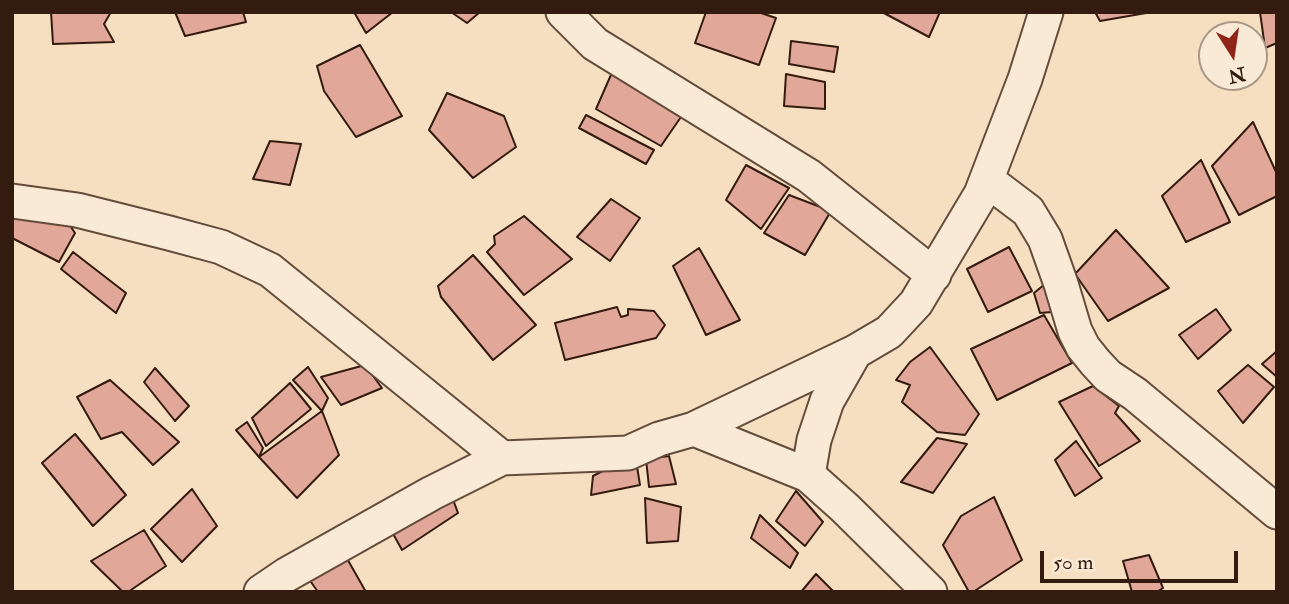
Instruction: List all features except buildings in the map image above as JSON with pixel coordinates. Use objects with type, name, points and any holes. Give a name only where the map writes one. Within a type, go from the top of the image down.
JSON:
[{"type":"street","points":[[563,12],[595,44],[809,176],[934,275]]},
{"type":"street","points":[[261,592],[286,575],[420,500],[502,458],[628,453],[659,439],[694,429],[855,352],[889,332],[916,303],[981,194],[1025,79],[1046,12]]},
{"type":"street","points":[[986,180],[1028,211],[1039,229],[1061,284],[1075,331],[1083,347],[1108,376],[1135,394],[1277,512]]},
{"type":"street","points":[[12,201],[78,210],[169,233],[221,247],[270,270],[502,458]]},
{"type":"street","points":[[808,475],[814,440],[827,401],[855,352]]},
{"type":"street","points":[[694,429],[808,475],[930,592]]}]
